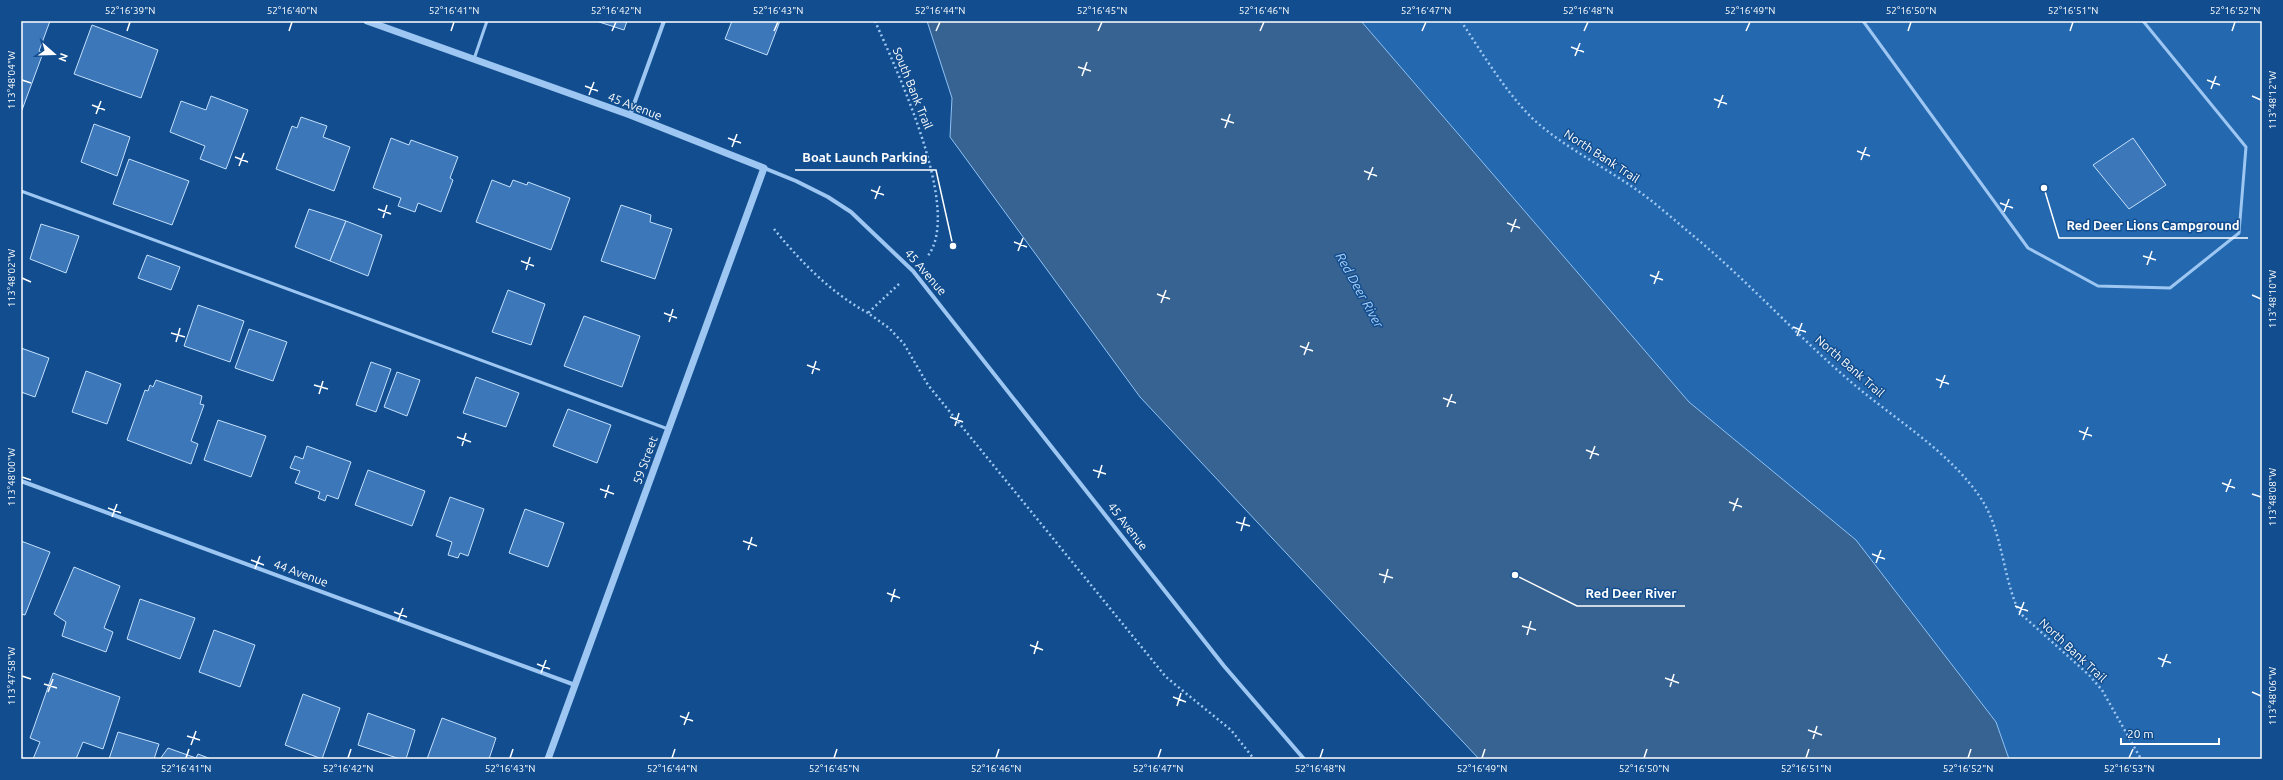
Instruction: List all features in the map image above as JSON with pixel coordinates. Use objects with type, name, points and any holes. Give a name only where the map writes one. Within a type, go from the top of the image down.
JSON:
[{"type":"street","name":"45 Avenue","points":[[367,21],[630,115],[764,168],[828,197],[851,212],[913,271],[1224,666],[1304,759]]},
{"type":"street","points":[[630,115],[664,21]]},
{"type":"street","name":"59 Street","points":[[548,759],[764,168]]},
{"type":"street","name":"44 Avenue","points":[[21,481],[575,685]]},
{"type":"lane","points":[[474,60],[487,21]]},
{"type":"lane","points":[[1863,21],[2028,248],[2098,286],[2170,288],[2239,233],[2246,147],[2143,21]]},
{"type":"lane","points":[[21,190],[668,429]]},
{"type":"path","name":"South Bank Trail","points":[[875,21],[918,124],[937,188],[936,234],[933,249],[928,256]]},
{"type":"path","name":"North Bank Trail","points":[[1461,21],[1520,105],[1533,118],[1549,132],[1634,187],[1696,238],[1725,263],[1829,363],[1937,450],[1967,480],[1981,498],[1992,519],[2016,607],[2022,615],[2088,675],[2102,690],[2142,759]]},
{"type":"path","points":[[774,229],[828,286],[889,328],[904,344],[928,385],[1166,677],[1221,721],[1254,759]]},
{"type":"path","points":[[868,313],[901,282]]},
{"type":"shaded area","points":[[1361,21],[2262,21],[2262,759],[2009,759],[1996,722],[1856,540],[1689,402]]},
{"type":"water","points":[[927,21],[1361,21],[1689,402],[1856,540],[1996,722],[2009,759],[1479,759],[1140,397],[950,137],[952,98]]},
{"type":"building","points":[[21,21],[50,21],[39,51],[43,53],[22,110]]},
{"type":"building","points":[[596,21],[627,21],[624,30]]},
{"type":"building","points":[[732,21],[780,21],[767,55],[725,39]]},
{"type":"building","points":[[92,25],[158,50],[141,98],[74,74]]},
{"type":"building","points":[[211,96],[248,110],[226,169],[200,159],[205,146],[170,132],[181,101],[206,110]]},
{"type":"building","points":[[301,117],[327,126],[323,137],[350,147],[334,191],[276,169],[292,126],[297,128]]},
{"type":"building","points":[[94,124],[130,137],[117,176],[81,162]]},
{"type":"building","points":[[391,138],[409,145],[411,140],[458,157],[450,178],[453,180],[441,212],[418,203],[415,212],[398,206],[401,198],[373,188]]},
{"type":"building","points":[[2133,138],[2166,185],[2129,209],[2093,165]]},
{"type":"building","points":[[129,159],[189,181],[172,225],[113,204]]},
{"type":"building","points":[[492,180],[510,187],[513,180],[527,185],[528,182],[570,198],[551,250],[476,222]]},
{"type":"building","points":[[621,205],[651,215],[650,222],[672,229],[655,279],[601,261]]},
{"type":"building","points":[[309,209],[346,221],[330,261],[295,247]]},
{"type":"building","points":[[346,221],[382,235],[368,276],[330,261]]},
{"type":"building","points":[[41,224],[79,236],[66,273],[30,259]]},
{"type":"building","points":[[147,255],[180,267],[171,290],[138,278]]},
{"type":"building","points":[[508,290],[545,304],[531,345],[492,332]]},
{"type":"building","points":[[198,305],[244,321],[230,362],[184,346]]},
{"type":"building","points":[[584,316],[640,336],[622,387],[564,366]]},
{"type":"building","points":[[249,329],[287,342],[273,381],[235,368]]},
{"type":"building","points":[[21,348],[49,358],[35,397],[21,392]]},
{"type":"building","points":[[371,362],[391,369],[376,412],[356,405]]},
{"type":"building","points":[[86,371],[121,384],[107,424],[72,412]]},
{"type":"building","points":[[397,372],[420,380],[407,416],[384,407]]},
{"type":"building","points":[[476,377],[519,393],[506,427],[463,413]]},
{"type":"building","points":[[156,380],[202,396],[200,404],[204,405],[191,441],[198,444],[191,464],[127,440],[145,390],[148,391],[150,385],[153,387]]},
{"type":"building","points":[[568,409],[611,425],[597,463],[553,446]]},
{"type":"building","points":[[218,420],[266,436],[251,477],[204,460]]},
{"type":"building","points":[[307,446],[351,462],[338,499],[327,495],[325,501],[318,498],[320,492],[295,483],[300,471],[290,468],[295,456],[303,459]]},
{"type":"building","points":[[368,470],[425,491],[412,526],[355,505]]},
{"type":"building","points":[[450,497],[484,509],[468,556],[460,553],[458,558],[448,555],[452,542],[436,536]]},
{"type":"building","points":[[525,509],[564,523],[548,567],[509,553]]},
{"type":"building","points":[[21,541],[50,552],[25,615],[21,614]]},
{"type":"building","points":[[74,567],[120,586],[104,628],[113,632],[106,652],[62,636],[66,622],[54,614]]},
{"type":"building","points":[[140,599],[195,618],[180,659],[127,639]]},
{"type":"building","points":[[214,630],[255,645],[240,687],[199,672]]},
{"type":"building","points":[[53,673],[120,697],[103,749],[83,742],[76,759],[33,759],[40,742],[30,738]]},
{"type":"building","points":[[303,694],[340,708],[322,759],[285,745]]},
{"type":"building","points":[[368,713],[415,730],[406,759],[400,759],[358,745]]},
{"type":"building","points":[[442,718],[496,738],[489,759],[427,759]]},
{"type":"building","points":[[118,732],[159,744],[154,759],[109,759]]},
{"type":"building","points":[[168,748],[196,758],[198,754],[211,759],[160,759]]},
{"type":"place","name":"Red Deer Lions Campground","points":[[2044,188]]},
{"type":"place","name":"Boat Launch Parking","points":[[953,246]]},
{"type":"place","name":"Red Deer River","points":[[1515,575]]}]
